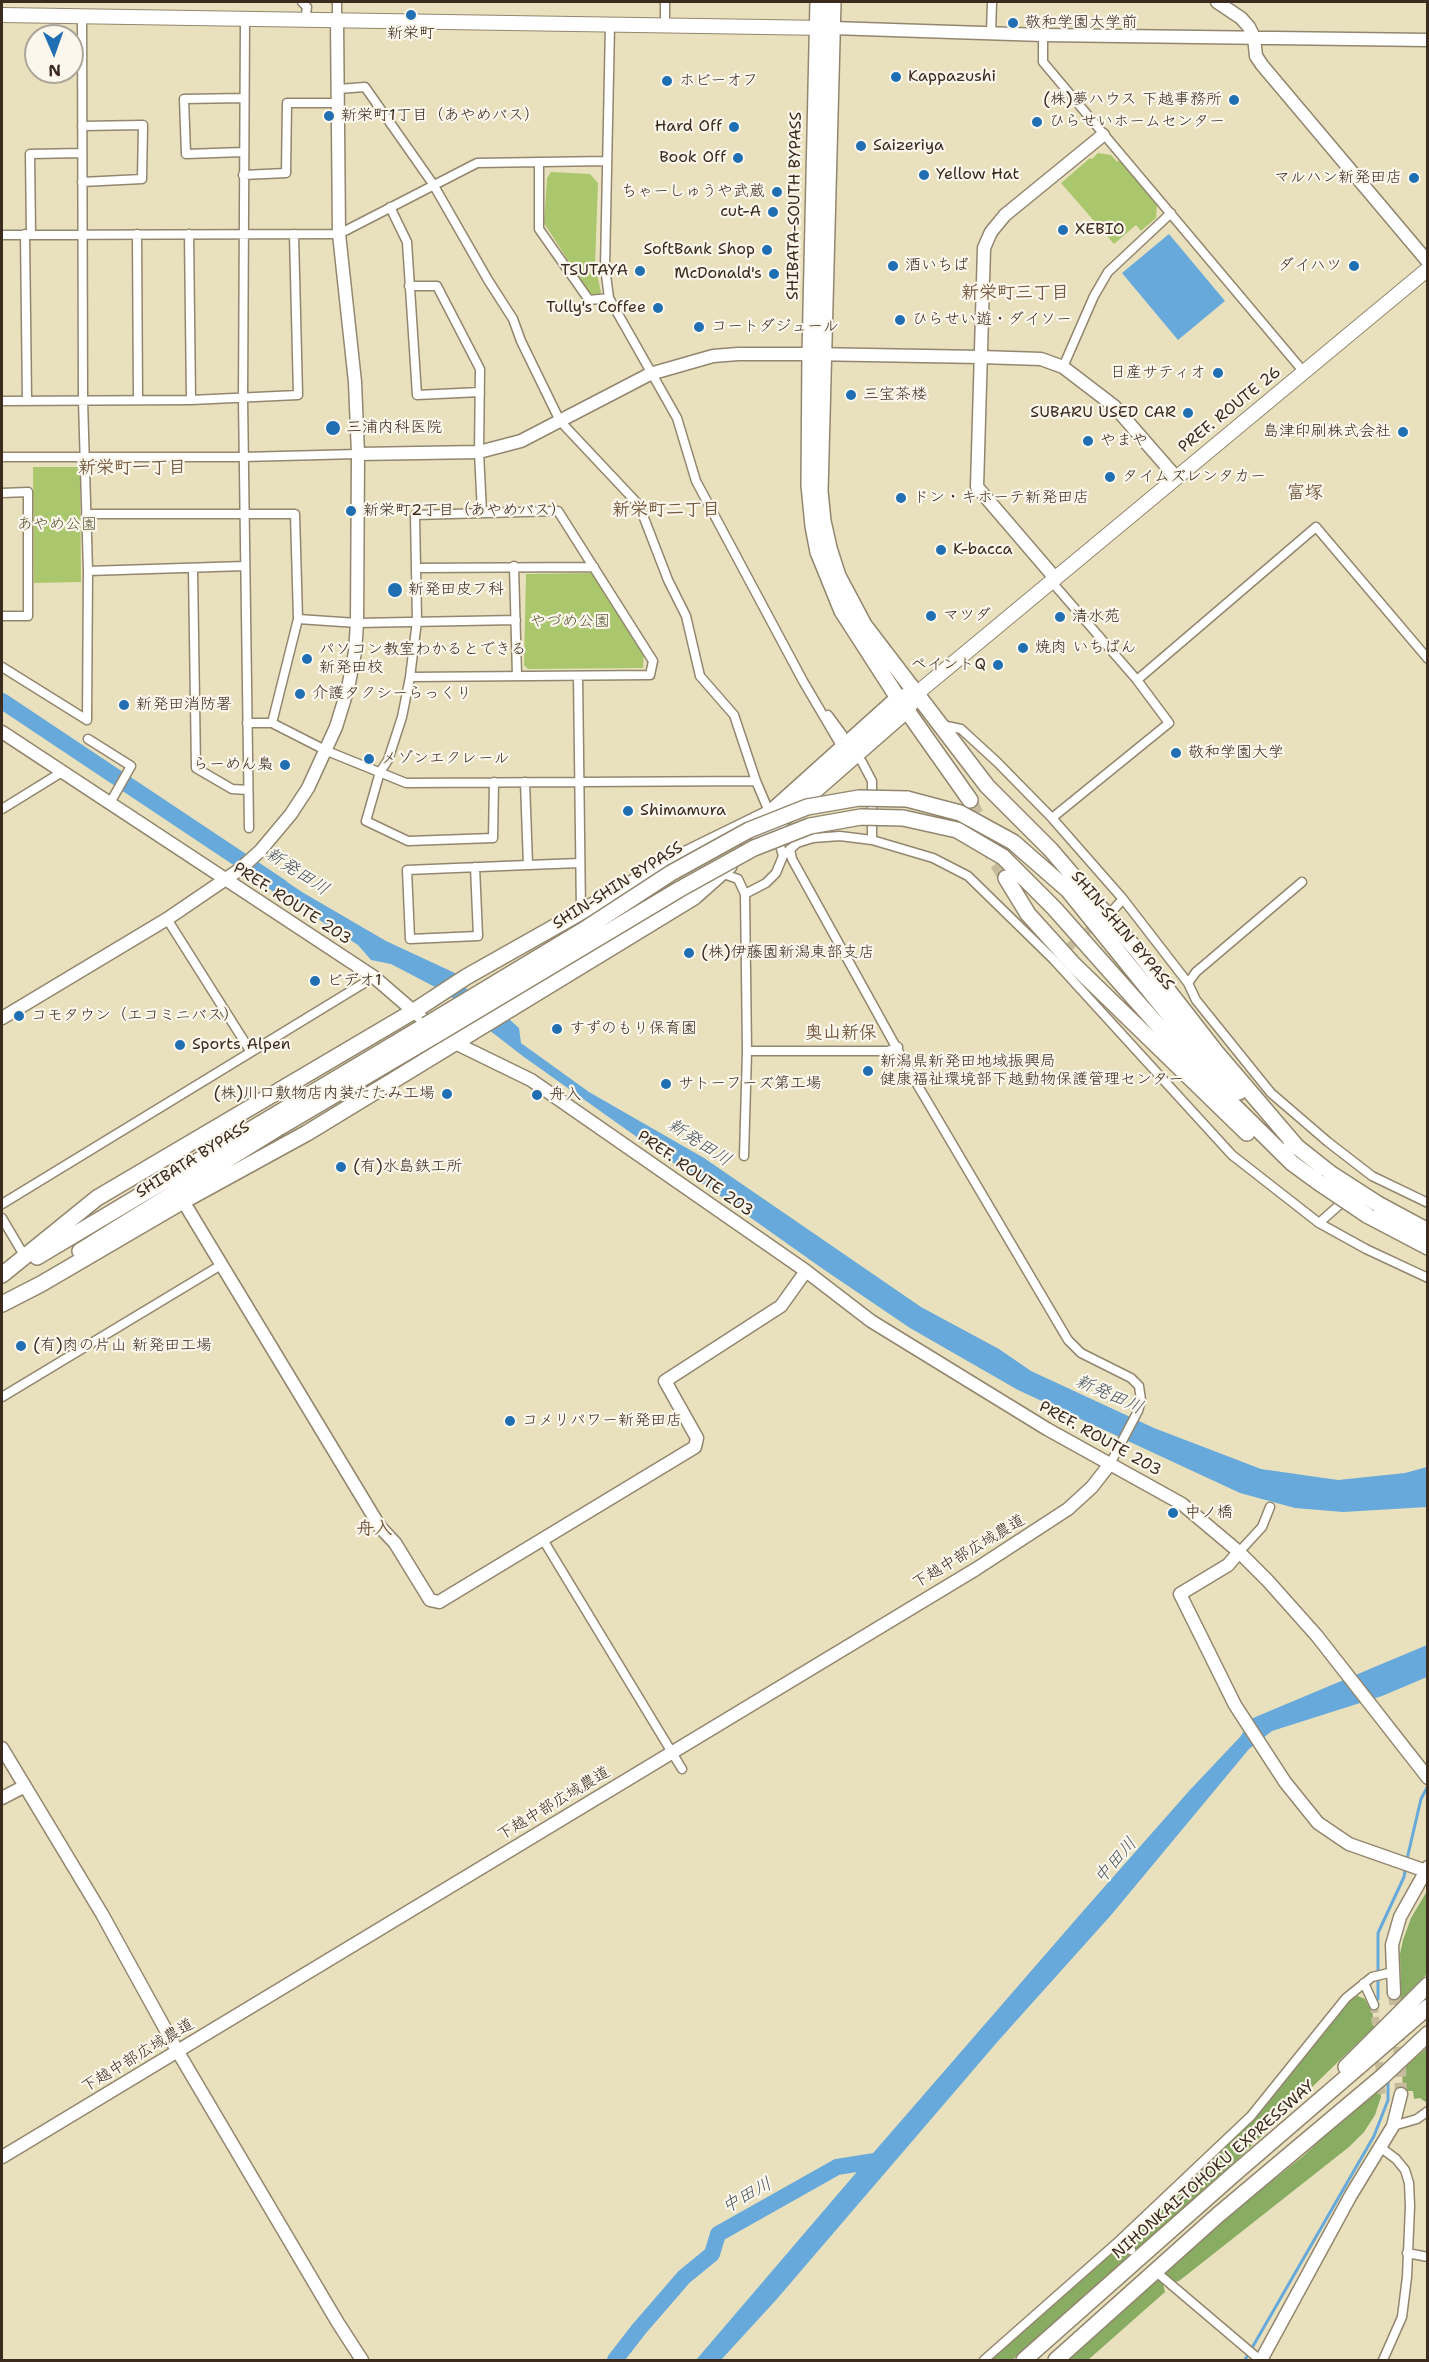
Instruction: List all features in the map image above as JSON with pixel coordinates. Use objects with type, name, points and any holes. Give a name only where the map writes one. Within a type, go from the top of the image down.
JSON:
[{"type":"highway","name":"SHIBATA-SOUTH BYPASS","points":[[818,2],[825,28]]},
{"type":"highway","name":"SHIBATA-SOUTH BYPASS","points":[[833,2],[825,28],[817,354],[809,485],[813,526],[818,552],[842,611],[902,704],[970,800]]},
{"type":"highway","name":"SHIBATA-SOUTH BYPASS","points":[[817,354],[820,491],[823,521],[838,576],[864,624],[987,786],[1051,850],[1139,953],[1216,1052],[1298,1148]]},
{"type":"highway","points":[[2,1304],[307,1133],[694,897],[721,873],[842,742],[916,694]]},
{"type":"highway","points":[[2,1277],[98,1198],[414,1011],[466,977],[668,863],[772,819],[902,704]]},
{"type":"highway","name":"SHIN-SHIN BYPASS","points":[[431,1030],[671,873],[749,830],[807,807],[859,798],[907,799],[960,813],[1013,842],[1068,890],[1196,1047],[1265,1120],[1298,1148],[1324,1178]]},
{"type":"highway","name":"SHIN-SHIN BYPASS","points":[[431,1030],[754,848],[810,826],[861,817],[903,818],[957,830],[1003,857],[1054,908],[1195,1067],[1292,1163],[1324,1178],[1428,1247]]},
{"type":"highway","points":[[1006,878],[1028,914],[1082,972],[1252,1138],[1292,1163]]},
{"type":"highway","name":"SHIBATA BYPASS","points":[[2,1277],[431,1030]]},
{"type":"highway","name":"SHIBATA BYPASS","points":[[2,1299],[278,1120]]},
{"type":"highway","name":"SHIN-SHIN BYPASS","points":[[1372,1210],[1428,1231]]},
{"type":"highway","points":[[1233,2175],[1428,1985]]},
{"type":"highway","name":"NIHONKAI-TOHOKU EXPRESSWAY","points":[[1024,2361],[1233,2175],[1428,2007]]},
{"type":"highway","points":[[1382,2077],[1428,2034]]},
{"type":"highway","points":[[1056,2361],[1218,2215],[1428,2040]]},
{"type":"main road","points":[[2,15],[825,28]]},
{"type":"main road","name":"PREF. ROUTE 26","points":[[916,694],[1175,476],[1428,269]]},
{"type":"street","points":[[302,2],[307,6],[305,21]]},
{"type":"street","points":[[2,1018],[167,919],[239,870],[260,851],[291,814],[327,751],[336,728],[348,688],[355,652],[358,454],[355,382],[339,234],[337,2]]},
{"type":"street","points":[[665,2],[665,26]]},
{"type":"street","points":[[992,2],[992,33]]},
{"type":"street","points":[[1217,2],[1241,18],[1249,27],[1254,37],[1257,56],[1262,65],[1428,262]]},
{"type":"street","points":[[2,667],[87,720],[88,570],[83,400],[82,16]]},
{"type":"street","points":[[245,19],[242,234],[243,457],[249,828]]},
{"type":"street","points":[[610,25],[605,267],[609,298],[677,418],[696,481],[803,681],[842,742]]},
{"type":"street","points":[[825,28],[1428,40]]},
{"type":"street","points":[[1042,34],[1044,62],[1303,371]]},
{"type":"street","points":[[338,89],[365,87],[434,184],[488,280],[513,319],[521,341],[560,421],[639,505],[668,580],[686,616],[700,676],[734,715],[783,856]]},
{"type":"street","points":[[243,152],[186,154],[184,99],[244,98]]},
{"type":"street","points":[[243,175],[286,173],[287,103],[338,103]]},
{"type":"street","points":[[82,126],[142,125],[142,179],[82,182]]},
{"type":"street","points":[[1052,818],[1169,723],[977,488],[984,248],[991,232],[1005,214],[1103,135]]},
{"type":"street","points":[[27,400],[30,154],[82,153]]},
{"type":"street","points":[[2,235],[339,234],[477,163],[606,161]]},
{"type":"street","points":[[539,162],[540,229],[589,300],[609,298]]},
{"type":"street","points":[[390,207],[407,242],[417,395],[480,392]]},
{"type":"street","points":[[1063,367],[1094,296],[1108,272],[1171,213]]},
{"type":"street","points":[[137,234],[138,400]]},
{"type":"street","points":[[189,234],[191,400]]},
{"type":"street","points":[[2,401],[243,399],[298,395],[294,234]]},
{"type":"street","points":[[409,286],[436,286],[480,369],[479,452],[482,513]]},
{"type":"street","points":[[2,457],[243,457],[479,452],[521,441],[650,374],[713,356],[817,354],[1041,359],[1063,367],[1114,406],[1175,476]]},
{"type":"street","points":[[2,493],[28,492],[28,616],[2,617]]},
{"type":"street","points":[[410,677],[650,675],[653,661],[558,511],[415,515],[417,621],[410,677],[402,717],[388,760],[380,772],[366,821],[408,841],[493,838],[494,782]]},
{"type":"street","points":[[86,514],[295,514],[298,619],[273,723]]},
{"type":"street","points":[[1137,681],[1316,527],[1428,658]]},
{"type":"street","points":[[88,570],[245,566]]},
{"type":"street","points":[[514,566],[517,676]]},
{"type":"street","points":[[416,568],[594,567]]},
{"type":"street","points":[[193,569],[196,768],[232,789],[248,790]]},
{"type":"street","points":[[298,619],[357,623],[516,620]]},
{"type":"street","points":[[578,676],[581,913]]},
{"type":"street","points":[[803,681],[842,742]]},
{"type":"street","points":[[247,723],[273,723],[327,751],[406,783],[756,781]]},
{"type":"street","points":[[939,724],[961,729],[998,762],[1052,818],[1124,899],[1188,983],[1196,1000],[1271,1093],[1372,1176],[1428,1203]]},
{"type":"street","name":"PREF. ROUTE 203","points":[[2,732],[374,977],[455,1044],[531,1080],[806,1271],[881,1327],[1047,1429],[1182,1504],[1239,1552],[1268,1581],[1345,1671],[1428,1778]]},
{"type":"street","points":[[88,739],[131,765],[110,803]]},
{"type":"street","points":[[862,762],[872,781],[872,840]]},
{"type":"street","points":[[2,809],[62,772]]},
{"type":"street","points":[[525,782],[528,865]]},
{"type":"street","points":[[745,894],[766,883],[776,873],[783,856],[797,843],[813,838],[840,836],[872,840],[933,858],[968,876],[1055,959],[1232,1155],[1319,1223],[1366,1249],[1428,1278]]},
{"type":"street","points":[[790,849],[792,859],[911,1074],[1068,1340],[1081,1353],[1131,1378],[1139,1386],[1141,1400],[1138,1411],[1110,1464]]},
{"type":"street","points":[[476,867],[478,936],[410,939],[407,870],[476,867],[580,863]]},
{"type":"street","points":[[721,873],[738,879],[745,894],[747,1052],[744,1156]]},
{"type":"street","points":[[1188,983],[1196,972],[1302,882]]},
{"type":"street","points":[[1114,909],[1124,899]]},
{"type":"street","points":[[167,919],[251,1052]]},
{"type":"street","points":[[2,1204],[374,977]]},
{"type":"street","points":[[747,1052],[888,1051],[898,1047]]},
{"type":"street","points":[[1319,1223],[1372,1176]]},
{"type":"street","points":[[183,1202],[380,1527],[395,1543],[430,1600],[439,1602],[695,1447],[697,1438],[665,1381],[782,1306],[806,1271]]},
{"type":"street","points":[[2,1218],[25,1257]]},
{"type":"street","points":[[2,1398],[221,1265]]},
{"type":"street","name":"下越中部広域農道","points":[[2,2157],[1040,1528],[1068,1509],[1092,1487],[1110,1464]]},
{"type":"street","points":[[1270,1507],[1262,1527],[1228,1565],[1180,1594],[1235,1705],[1285,1782],[1318,1823],[1349,1844],[1427,1869],[1400,1917],[1392,1945],[1394,1993]]},
{"type":"street","points":[[542,1538],[682,1769]]},
{"type":"street","points":[[2,1748],[102,1914],[178,2052],[362,2361]]},
{"type":"street","points":[[2,1798],[25,1786]]},
{"type":"street","points":[[984,2361],[1120,2240],[1251,2116],[1346,1998],[1372,1977],[1393,1972]]},
{"type":"street","points":[[1364,1983],[1374,2005]]},
{"type":"street","points":[[1161,2276],[1260,2361],[1351,2195],[1393,2126],[1401,2094]]},
{"type":"street","points":[[1393,2126],[1417,2120],[1428,2111]]},
{"type":"street","points":[[1380,2147],[1396,2159],[1405,2170],[1409,2183],[1407,2277],[1402,2317],[1383,2361]]},
{"type":"street","points":[[1120,2240],[1131,2250]]},
{"type":"street","points":[[1407,2253],[1428,2257]]},
{"type":"green space","points":[[1098,153],[1111,155],[1117,162],[1119,160],[1157,204],[1156,218],[1141,231],[1136,225],[1114,244],[1061,183]]},
{"type":"green space","points":[[551,172],[590,174],[598,183],[595,265],[601,292],[598,296],[591,296],[544,223],[547,178]]},
{"type":"green space","name":"あやめ公園","points":[[33,467],[80,467],[81,582],[34,583]]},
{"type":"green space","name":"やづめ公園","points":[[593,573],[644,652],[643,668],[528,669],[524,665],[526,574]]},
{"type":"green space","points":[[1427,1891],[1427,1974],[1397,2004],[1395,1993],[1401,1990],[1400,1954],[1403,1940],[1411,1918]]},
{"type":"green space","points":[[1358,1996],[1365,1999],[1369,2007],[1372,2006],[1374,2027],[1241,2156],[1136,2251],[1129,2244],[1129,2236],[1250,2121],[1347,2001]]},
{"type":"green space","points":[[1427,2048],[1427,2103],[1420,2098],[1414,2099],[1413,2091],[1403,2091],[1402,2069]]},
{"type":"green space","points":[[1380,2086],[1381,2097],[1375,2115],[1364,2132],[1349,2147],[1179,2281],[1174,2282],[1163,2274],[1212,2229],[1302,2157]]},
{"type":"green space","points":[[1117,2248],[1131,2256],[1012,2360],[989,2360]]},
{"type":"green space","points":[[1157,2278],[1163,2284],[1165,2292],[1088,2360],[1064,2360]]},
{"type":"water","points":[[1169,234],[1225,301],[1178,340],[1122,273]]},
{"type":"water","points":[[269,870],[386,941],[457,974],[435,987],[391,964],[371,960],[358,945],[321,921],[286,893],[260,878]]},
{"type":"water","points":[[509,1019],[519,1028],[521,1043],[589,1092],[704,1158],[921,1307],[999,1349],[1031,1371],[1154,1428],[1261,1469],[1338,1480],[1405,1473],[1427,1467],[1427,1507],[1343,1512],[1295,1508],[1240,1493],[1018,1390],[910,1328],[823,1269],[489,1030]]},
{"type":"water","points":[[1427,1645],[1427,1677],[1382,1696],[1272,1731],[1249,1749],[1112,1914],[999,2040],[776,2300],[721,2360],[696,2360],[1084,1910],[1240,1737],[1253,1718]]},
{"type":"waterway","name":"新発田川","points":[[2,701],[281,887]]},
{"type":"waterway","name":"新発田川","points":[[424,971],[444,981],[479,1009]]},
{"type":"waterway","points":[[1407,1859],[1421,1799],[1428,1786]]},
{"type":"waterway","points":[[1378,1999],[1378,1933],[1404,1877],[1406,1866]]},
{"type":"waterway","points":[[1245,2360],[1374,2136],[1388,2100],[1388,2080]]},
{"type":"waterway","name":"中田川","points":[[615,2360],[684,2277],[712,2254],[718,2234],[837,2167],[881,2160]]},
{"type":"tunnel","points":[[970,800],[994,858],[1006,878]]},
{"type":"tunnel","points":[[1060,955],[1098,922]]},
{"type":"tunnel","points":[[1394,1993],[1401,2094]]},
{"type":"tunnel","points":[[1374,2005],[1377,2037]]},
{"type":"tunnel","points":[[1378,2050],[1382,2098]]},
{"type":"place","name":"新栄町","points":[[411,15]]},
{"type":"place","name":"敬和学園大学前","points":[[1013,23]]},
{"type":"place","name":"Kappazushi","points":[[896,77]]},
{"type":"place","name":"ホビーオフ","points":[[667,81]]},
{"type":"place","name":"(株)夢ハウス 下越事務所","points":[[1234,100]]},
{"type":"place","name":"新栄町1丁目（あやめバス）","points":[[329,116]]},
{"type":"place","name":"ひらせいホームセンター","points":[[1037,122]]},
{"type":"place","name":"Hard Off","points":[[734,127]]},
{"type":"place","name":"Saizeriya","points":[[861,146]]},
{"type":"place","name":"Book Off","points":[[738,158]]},
{"type":"place","name":"Yellow Hat","points":[[924,175]]},
{"type":"place","name":"マルハン新発田店","points":[[1414,178]]},
{"type":"place","name":"ちゃーしゅうや武蔵","points":[[777,192]]},
{"type":"place","name":"cut-A","points":[[773,212]]},
{"type":"place","name":"XEBIO","points":[[1063,230]]},
{"type":"place","name":"SoftBank Shop","points":[[767,250]]},
{"type":"place","name":"酒いちば","points":[[893,266]]},
{"type":"place","name":"ダイハツ","points":[[1354,266]]},
{"type":"place","name":"TSUTAYA","points":[[640,271]]},
{"type":"place","name":"McDonald's","points":[[774,274]]},
{"type":"place","name":"Tully's Coffee","points":[[658,308]]},
{"type":"place","name":"ひらせい遊・ダイソー","points":[[900,320]]},
{"type":"place","name":"コートダジュール","points":[[699,327]]},
{"type":"place","name":"日産サティオ","points":[[1218,373]]},
{"type":"place","name":"三宝茶楼","points":[[851,395]]},
{"type":"place","name":"SUBARU USED CAR","points":[[1188,413]]},
{"type":"place","name":"三浦内科医院","points":[[333,428]]},
{"type":"place","name":"島津印刷株式会社","points":[[1403,432]]},
{"type":"place","name":"やまや","points":[[1088,441]]},
{"type":"place","name":"タイムズレンタカー","points":[[1110,477]]},
{"type":"place","name":"ドン・キホーテ新発田店","points":[[901,498]]},
{"type":"place","name":"新栄町2丁目（あやめバス）","points":[[351,511]]},
{"type":"place","name":"K-bacca","points":[[941,550]]},
{"type":"place","name":"新発田皮フ科","points":[[395,590]]},
{"type":"place","name":"マツダ","points":[[931,616]]},
{"type":"place","name":"清水苑","points":[[1060,617]]},
{"type":"place","name":"焼肉 いちばん","points":[[1023,648]]},
{"type":"place","name":"パソコン教室わかるとできる 新発田校","points":[[307,659]]},
{"type":"place","name":"ペイントQ","points":[[998,665]]},
{"type":"place","name":"介護タクシーらっくり","points":[[300,694]]},
{"type":"place","name":"新発田消防署","points":[[124,705]]},
{"type":"place","name":"敬和学園大学","points":[[1176,753]]},
{"type":"place","name":"メゾンエクレール","points":[[369,759]]},
{"type":"place","name":"らーめん梟","points":[[285,765]]},
{"type":"place","name":"Shimamura","points":[[628,811]]},
{"type":"place","name":"(株)伊藤園新潟東部支店","points":[[689,953]]},
{"type":"place","name":"ビデオ1","points":[[315,981]]},
{"type":"place","name":"コモタウン（エコミニバス）","points":[[19,1016]]},
{"type":"place","name":"すずのもり保育園","points":[[557,1029]]},
{"type":"place","name":"Sports Alpen","points":[[180,1045]]},
{"type":"place","name":"新潟県新発田地域振興局 健康福祉環境部下越動物保護管理センター","points":[[868,1071]]},
{"type":"place","name":"サトーフーズ第工場","points":[[666,1084]]},
{"type":"place","name":"(株)川口敷物店内装たたみ工場","points":[[447,1094]]},
{"type":"place","name":"舟入","points":[[537,1095]]},
{"type":"place","name":"(有)水島鉄工所","points":[[341,1167]]},
{"type":"place","name":"(有)肉の片山 新発田工場","points":[[21,1346]]},
{"type":"place","name":"コメリパワー新発田店","points":[[510,1421]]},
{"type":"place","name":"中ノ橋","points":[[1173,1513]]},
{"type":"district","name":"新栄町三丁目","points":[[1015,293]]},
{"type":"district","name":"新栄町一丁目","points":[[132,468]]},
{"type":"district","name":"富塚","points":[[1305,493]]},
{"type":"district","name":"新栄町二丁目","points":[[666,510]]},
{"type":"district","name":"奥山新保","points":[[841,1033]]},
{"type":"district","name":"舟入","points":[[374,1529]]}]
